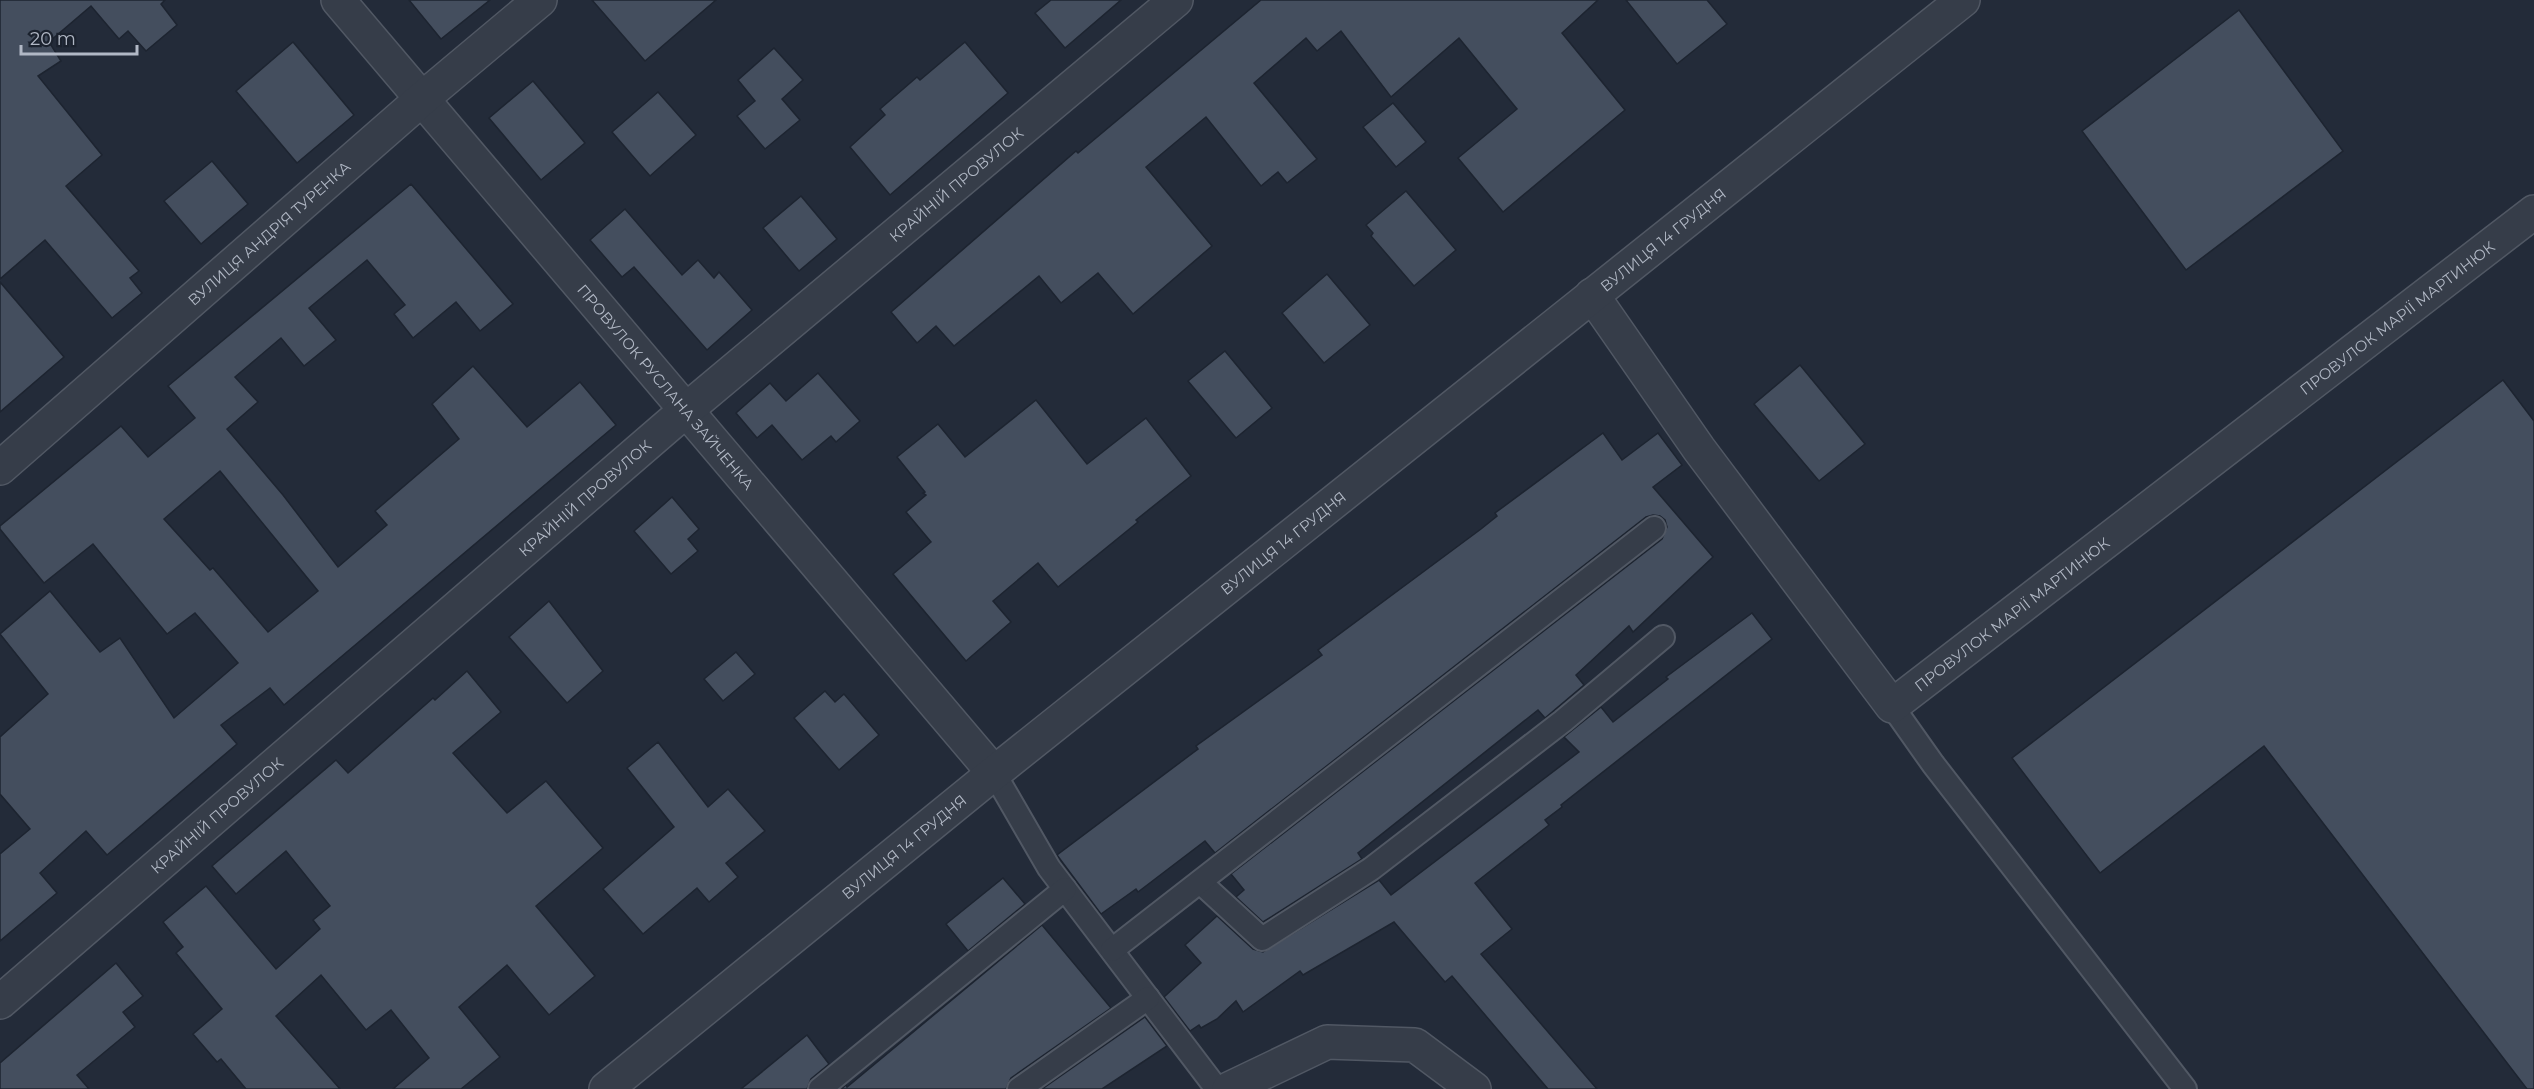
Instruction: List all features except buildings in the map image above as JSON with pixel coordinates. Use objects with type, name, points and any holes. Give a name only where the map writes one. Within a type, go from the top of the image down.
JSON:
[{"type":"street","name":"ПРОВУЛОК РУСЛАНА ЗАЙЧЕНКА","points":[[338,0],[994,773]]},
{"type":"street","name":"ВУЛИЦЯ АНДРІЯ ТУРЕНКА","points":[[0,468],[423,98],[540,0]]},
{"type":"street","name":"КРАЙНІЙ ПРОВУЛОК","points":[[0,1002],[685,411],[1176,0]]},
{"type":"street","name":"ВУЛИЦЯ 14 ГРУДНЯ","points":[[606,1089],[994,773],[1963,0]]},
{"type":"street","name":"ПРОВУЛОК МАРІЇ МАРТИНЮК","points":[[1892,706],[2534,212]]},
{"type":"street","points":[[1592,295],[1699,449],[1892,706]]},
{"type":"street","points":[[1229,1089],[1327,1042],[1415,1046],[1474,1089]]},
{"type":"lane","points":[[1112,950],[1654,528]]},
{"type":"lane","points":[[1200,882],[1262,939],[1381,862],[1563,721],[1663,637]]},
{"type":"lane","points":[[1892,706],[1933,764],[2185,1089]]},
{"type":"lane","points":[[994,773],[1049,868],[1217,1089]]},
{"type":"lane","points":[[820,1089],[1065,889]]},
{"type":"lane","points":[[1019,1089],[1149,998]]}]
